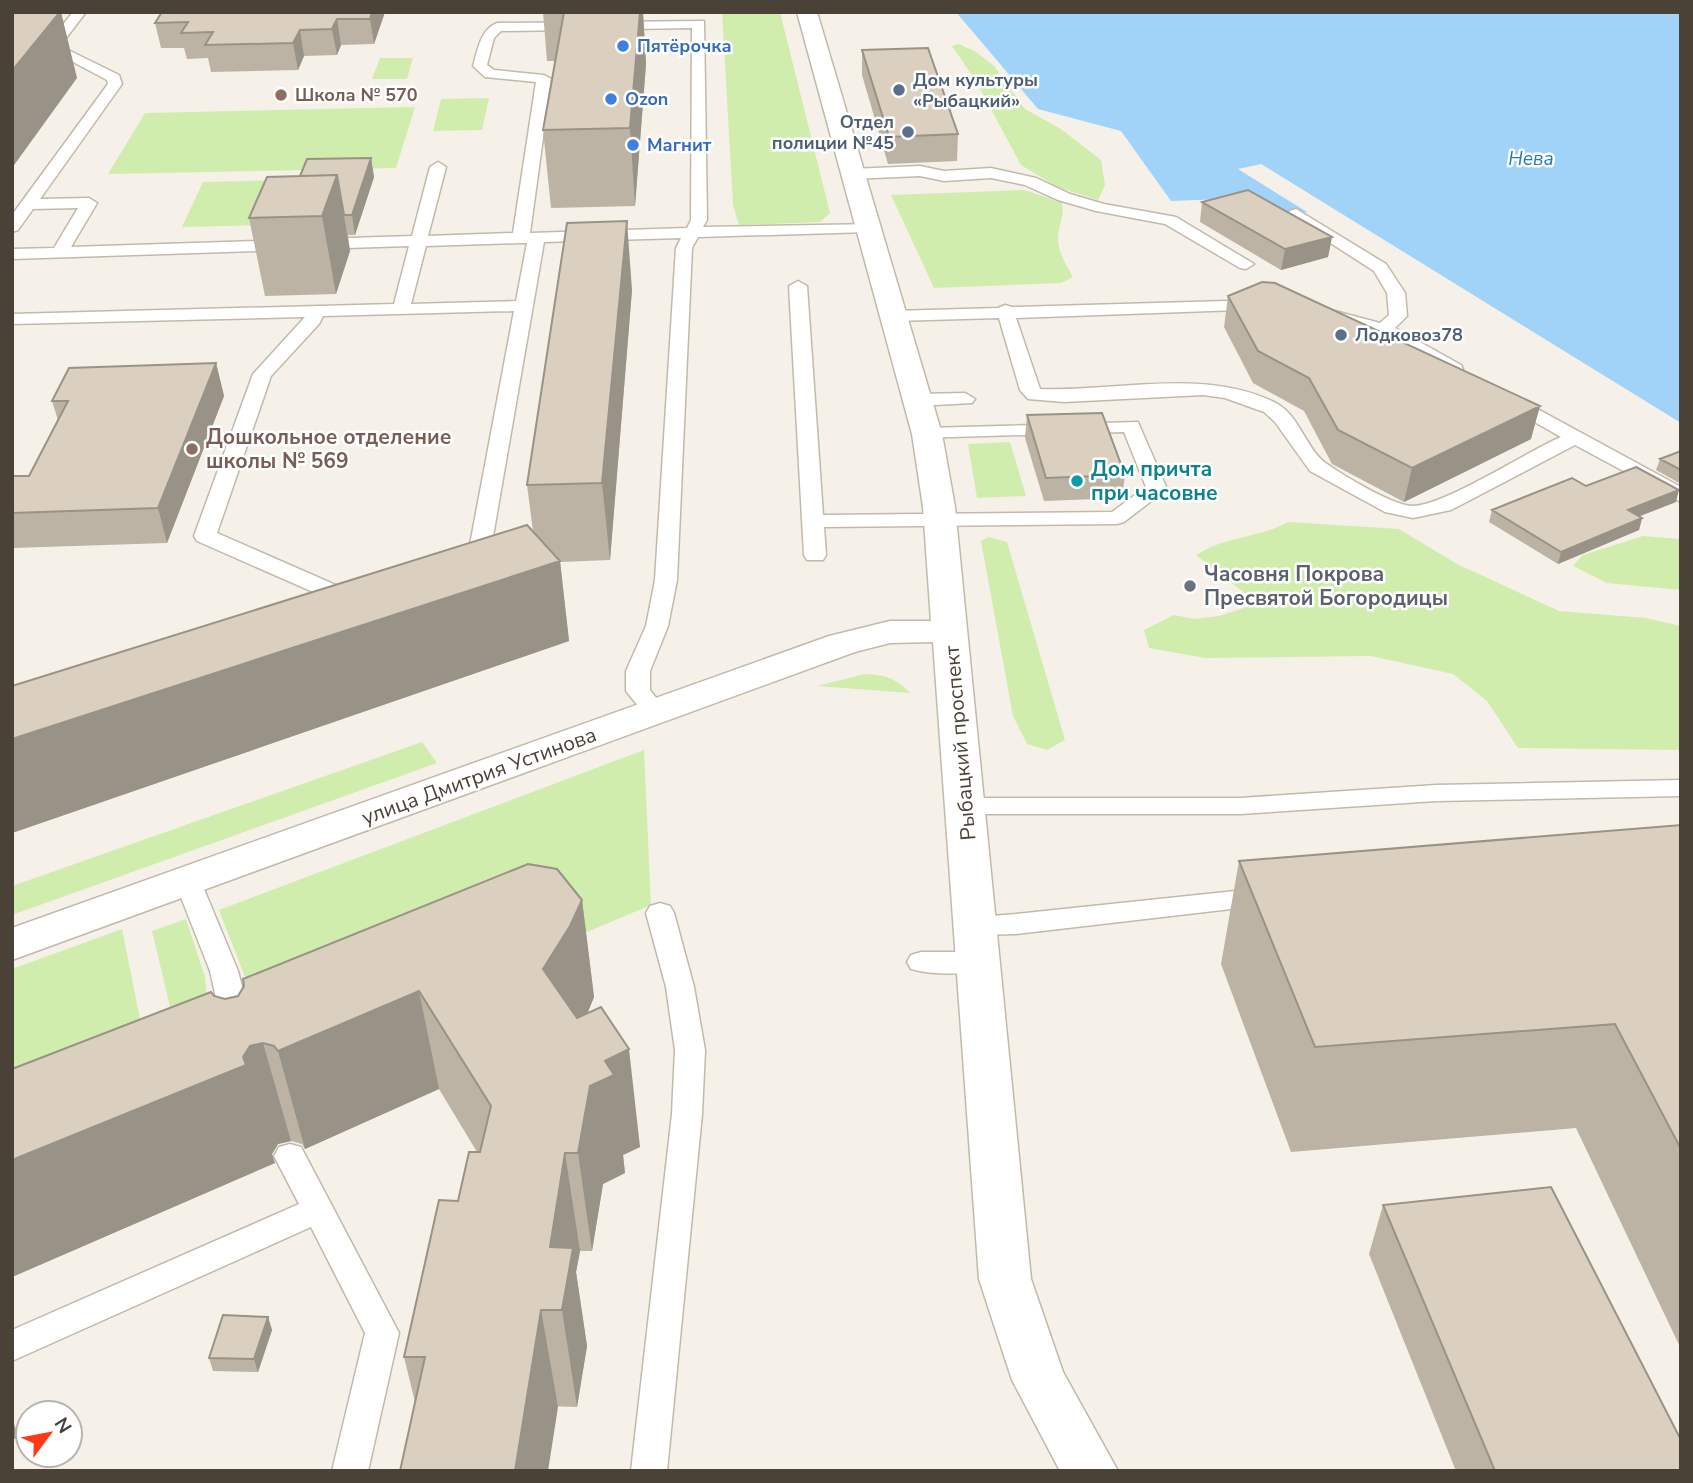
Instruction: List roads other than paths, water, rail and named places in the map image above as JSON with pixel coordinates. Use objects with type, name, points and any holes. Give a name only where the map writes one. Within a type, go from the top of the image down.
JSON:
[{"type":"street","name":"Рыбацкий проспект","points":[[807,12],[927,434],[941,522],[1005,1279],[1040,1380],[1090,1471]]},
{"type":"street","name":"улица Дмитрия Устинова","points":[[12,945],[842,644],[890,632],[950,631]]},
{"type":"lane","points":[[12,227],[114,84],[114,78],[52,47],[80,12]]},
{"type":"lane","points":[[462,587],[474,584],[522,306],[544,79],[490,74],[480,66],[488,37],[497,27],[699,24],[699,220],[684,248],[666,580],[657,626],[638,671],[638,691],[655,712]]},
{"type":"lane","points":[[401,309],[421,242],[438,167]]},
{"type":"lane","points":[[852,174],[920,171],[944,176],[992,173],[1030,181],[1064,197],[1102,208],[1170,220],[1246,264]]},
{"type":"lane","points":[[28,205],[89,203],[59,253]]},
{"type":"lane","points":[[1296,214],[1380,268],[1396,293],[1398,316],[1383,330]]},
{"type":"lane","points":[[12,254],[869,227]]},
{"type":"lane","points":[[798,286],[815,555]]},
{"type":"lane","points":[[12,319],[522,306]]},
{"type":"lane","points":[[894,316],[1005,310],[1273,306]]},
{"type":"lane","points":[[1005,310],[1029,390],[1035,395],[1074,396],[1203,389],[1228,393],[1271,408],[1282,418],[1317,467],[1392,508],[1413,512],[1444,506],[1577,437]]},
{"type":"lane","points":[[315,311],[313,320],[262,374],[205,536],[352,600],[366,618],[353,622]]},
{"type":"lane","points":[[1311,311],[1383,330],[1468,377]]},
{"type":"lane","points":[[1493,390],[1681,496]]},
{"type":"lane","points":[[918,400],[965,399]]},
{"type":"lane","points":[[814,521],[941,522],[1117,518],[1157,489],[1130,426],[927,434]]},
{"type":"lane","points":[[966,806],[1240,806],[1436,793],[1681,788]]},
{"type":"lane","points":[[188,881],[224,971],[245,1050]]},
{"type":"lane","points":[[921,962],[977,944],[1016,924],[1293,893]]},
{"type":"lane","points":[[649,1471],[687,1114],[690,1050],[680,987],[660,913]]},
{"type":"lane","points":[[290,1156],[382,1332],[350,1471]]},
{"type":"lane","points":[[12,1346],[317,1210]]},
{"type":"water","name":"Нева","points":[[956,12],[1681,12],[1681,423],[1261,164],[1238,169],[1307,212],[1284,218],[1250,198],[1171,201],[1121,131],[1038,109]]},
{"type":"place","name":"Пятёрочка","points":[[623,46]]},
{"type":"place","name":"Дом культуры «Рыбацкий»","points":[[899,90]]},
{"type":"place","name":"Школа № 570","points":[[281,95]]},
{"type":"place","name":"Ozon","points":[[611,99]]},
{"type":"place","name":"Отдел полиции №45","points":[[908,132]]},
{"type":"place","name":"Магнит","points":[[633,145]]},
{"type":"place","name":"Лодковоз78","points":[[1341,335]]},
{"type":"place","name":"Дошкольное отделение школы № 569","points":[[192,449]]},
{"type":"place","name":"Дом причта при часовне","points":[[1077,481]]},
{"type":"place","name":"Часовня Покрова Пресвятой Богородицы","points":[[1190,586]]}]
